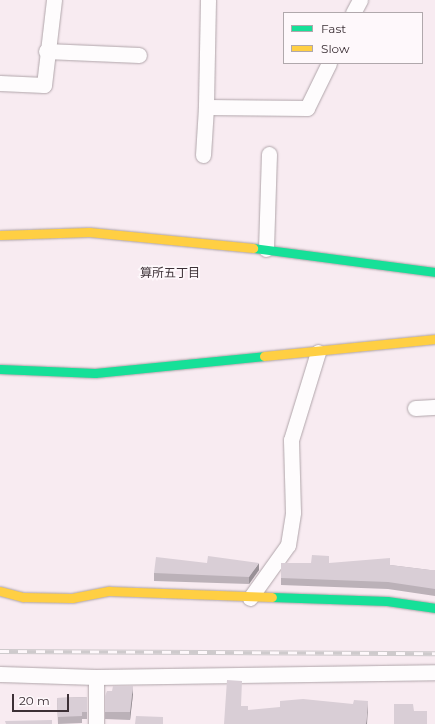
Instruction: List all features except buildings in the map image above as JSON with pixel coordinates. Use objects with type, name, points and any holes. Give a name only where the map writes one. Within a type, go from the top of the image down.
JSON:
[{"type":"street","points":[[0,83],[44,85],[46,51],[54,0]]},
{"type":"street","points":[[203,156],[206,106],[208,0]]},
{"type":"street","points":[[354,12],[360,0]]},
{"type":"street","points":[[46,51],[139,55]]},
{"type":"street","points":[[206,106],[307,108],[329,64]]},
{"type":"street","points":[[266,250],[269,154]]},
{"type":"street","points":[[0,235],[89,232],[266,250],[435,272]]},
{"type":"street","points":[[0,369],[95,373],[318,352],[435,339]]},
{"type":"street","points":[[250,598],[288,545],[293,512],[291,440],[318,352]]},
{"type":"street","points":[[414,408],[435,406]]},
{"type":"street","points":[[0,591],[23,597],[72,598],[109,591],[250,598],[386,602],[435,608]]},
{"type":"street","points":[[0,674],[96,677],[435,672]]},
{"type":"street","points":[[96,677],[96,724]]},
{"type":"railway","points":[[0,651],[435,653]]},
{"type":"traffic: fast","points":[[253,248],[435,272]]},
{"type":"traffic: fast","points":[[0,369],[95,373],[264,356]]},
{"type":"traffic: fast","points":[[272,597],[387,601],[435,608]]},
{"type":"traffic: slow","points":[[0,235],[89,232],[253,248]]},
{"type":"traffic: slow","points":[[264,356],[435,339]]},
{"type":"traffic: slow","points":[[0,591],[23,597],[72,598],[109,591],[272,597]]},
{"type":"district","name":"算所五丁目","points":[[170,273]]}]
